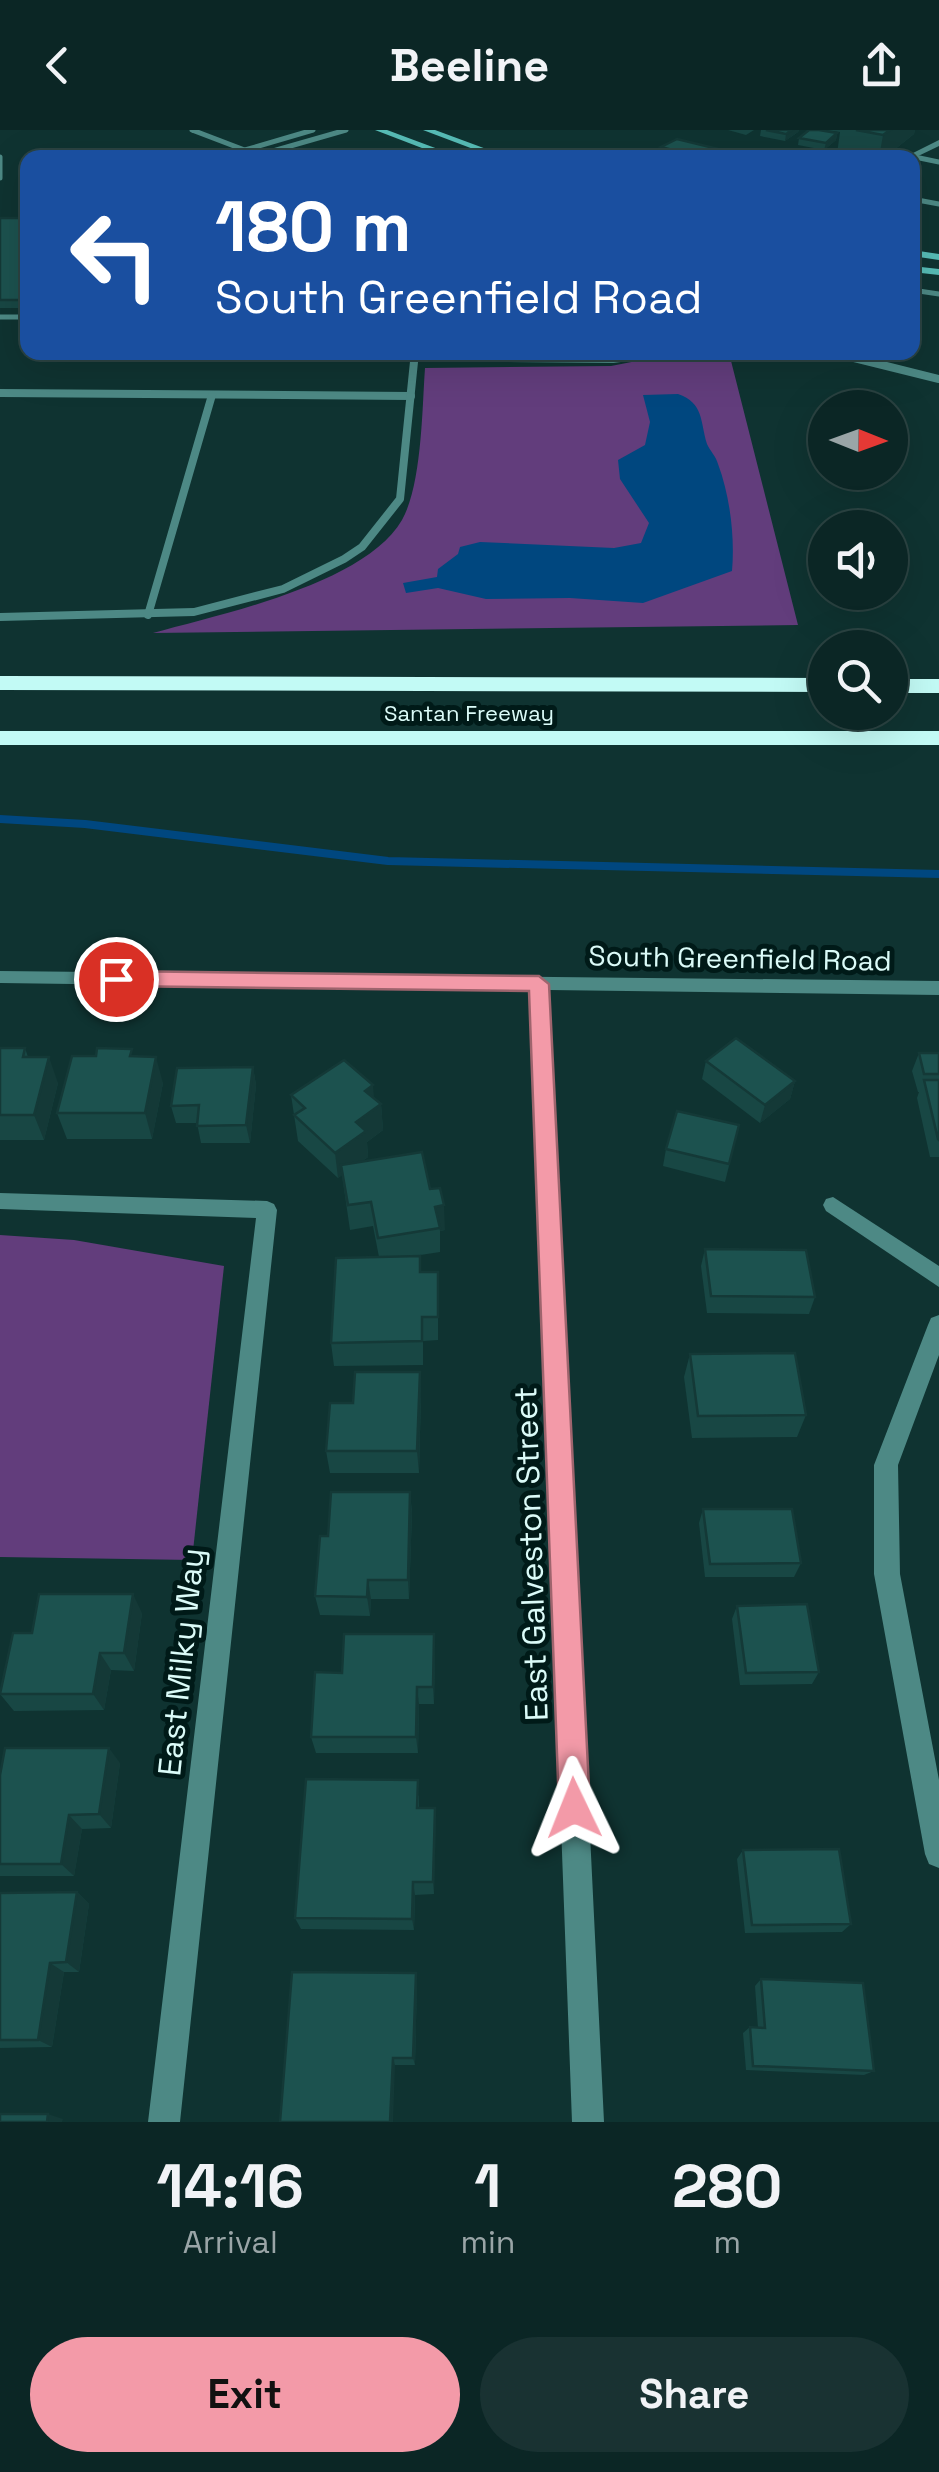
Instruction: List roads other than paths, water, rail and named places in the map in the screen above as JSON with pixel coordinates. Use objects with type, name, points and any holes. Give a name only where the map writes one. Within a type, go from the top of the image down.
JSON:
[{"type":"highway","points":[[0,674],[292,682]]},
{"type":"highway","name":"Santan Freeway","points":[[0,683],[808,685]]},
{"type":"highway","points":[[908,686],[939,686]]},
{"type":"highway","name":"Santan Freeway","points":[[0,738],[939,738]]},
{"type":"main road","points":[[379,130],[435,150]]},
{"type":"main road","points":[[427,130],[484,150]]},
{"type":"street","name":"South Greenfield Road","points":[[0,978],[939,988]]},
{"type":"street","name":"East Galveston Street","points":[[539,984],[588,2122]]},
{"type":"street","name":"East Milky Way","points":[[0,1201],[268,1210],[164,2122]]},
{"type":"street","points":[[833,1205],[939,1278]]},
{"type":"street","points":[[939,1325],[886,1465],[887,1574],[939,1854]]},
{"type":"lane","points":[[192,130],[245,150],[313,130]]},
{"type":"lane","points":[[281,150],[346,130]]},
{"type":"lane","points":[[0,156],[0,178]]},
{"type":"lane","points":[[0,617],[194,612],[253,600],[312,576],[362,547],[400,498],[415,360]]},
{"type":"lane","points":[[861,360],[939,380]]},
{"type":"lane","points":[[0,393],[411,396]]},
{"type":"lane","points":[[148,615],[212,395]]},
{"type":"water","points":[[678,394],[697,408],[726,489],[732,571],[643,603],[570,598],[486,599],[438,588],[406,593],[403,583],[437,577],[438,569],[458,554],[460,547],[480,542],[614,548],[641,543],[649,523],[620,479],[618,460],[645,445],[650,422],[643,395]]},
{"type":"waterway","points":[[0,819],[85,824],[388,861],[939,874]]}]
